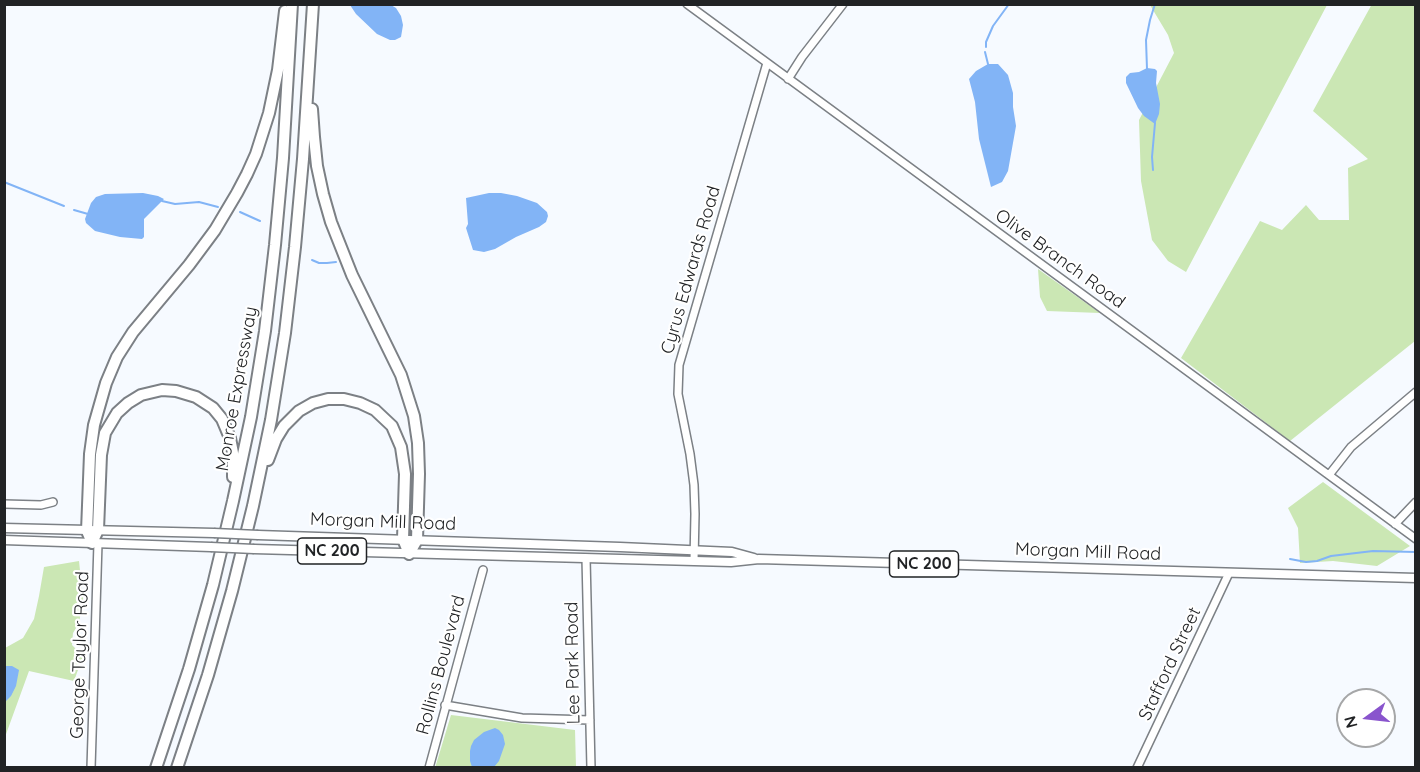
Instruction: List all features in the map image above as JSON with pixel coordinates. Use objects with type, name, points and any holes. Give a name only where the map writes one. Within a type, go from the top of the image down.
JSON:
[{"type":"highway","points":[[95,543],[92,530],[91,440],[106,383],[125,344],[215,230],[247,174],[263,134],[274,92],[286,4]]},
{"type":"highway","name":"Monroe Expressway","points":[[156,768],[213,585],[253,406],[271,288],[280,191],[292,4]]},
{"type":"highway","name":"Monroe Expressway","points":[[177,768],[221,633],[253,506],[278,377],[291,290],[300,203],[313,4]]},
{"type":"highway","points":[[311,37],[314,144],[326,208],[349,269],[400,375],[414,416],[419,459],[417,540],[409,554]]},
{"type":"highway","points":[[92,530],[100,455],[108,426],[128,403],[141,395],[162,390],[183,392],[202,400],[218,414],[225,425],[234,460],[228,522]]},
{"type":"highway","points":[[253,506],[273,447],[288,421],[313,403],[336,399],[352,400],[368,406],[381,415],[392,426],[399,440],[405,474],[403,539],[409,554]]},
{"type":"main road","name":"Morgan Mill Road","points":[[4,528],[609,546],[732,552],[759,559]]},
{"type":"main road","name":"Morgan Mill Road","points":[[4,540],[409,554],[731,562],[759,559],[1416,578]]},
{"type":"street","name":"Olive Branch Road","points":[[687,4],[1416,539]]},
{"type":"street","points":[[788,79],[843,4]]},
{"type":"street","name":"Cyrus Edwards Road","points":[[694,561],[694,485],[678,394],[679,365],[767,63]]},
{"type":"street","points":[[1329,475],[1352,447],[1416,392]]},
{"type":"street","points":[[4,504],[41,505],[53,502]]},
{"type":"street","points":[[1395,524],[1416,502]]},
{"type":"street","name":"George Taylor Road","points":[[91,768],[95,543]]},
{"type":"street","name":"Lee Park Road","points":[[586,558],[591,768]]},
{"type":"street","name":"Rollins Boulevard","points":[[429,768],[483,570]]},
{"type":"street","name":"Stafford Street","points":[[1137,768],[1229,573]]},
{"type":"street","points":[[445,705],[522,718],[590,720]]},
{"type":"green space","points":[[1372,4],[1415,5],[1415,341],[1290,441],[1181,358],[1260,221],[1282,230],[1306,205],[1319,220],[1349,220],[1348,168],[1368,159],[1313,111]]},
{"type":"green space","points":[[1150,5],[1327,5],[1186,272],[1168,261],[1152,240],[1141,181],[1139,120],[1174,53],[1168,35]]},
{"type":"green space","points":[[1038,269],[1100,313],[1047,311],[1040,297]]},
{"type":"green space","points":[[1323,482],[1410,546],[1377,566],[1333,561],[1300,563],[1298,528],[1288,508]]},
{"type":"green space","points":[[79,561],[83,599],[79,623],[73,633],[72,645],[83,656],[74,681],[29,671],[5,737],[5,648],[23,638],[34,619],[44,567]]},
{"type":"green space","points":[[451,715],[575,730],[576,767],[435,768]]},
{"type":"water","points":[[350,5],[391,5],[396,8],[403,25],[401,37],[390,40],[377,34]]},
{"type":"water","points":[[988,64],[998,64],[1008,75],[1013,93],[1016,126],[1008,171],[1002,182],[991,187],[979,139],[975,102],[969,79],[976,71]]},
{"type":"water","points":[[1147,68],[1157,71],[1156,83],[1160,104],[1155,124],[1138,108],[1126,83],[1126,77],[1130,73]]},
{"type":"water","points":[[143,193],[164,199],[144,219],[142,239],[95,231],[86,223],[85,219],[91,203],[96,197],[105,194]]},
{"type":"water","points":[[489,193],[517,196],[537,203],[547,212],[546,222],[495,249],[484,252],[473,250],[466,228],[468,224],[466,198]]},
{"type":"water","points":[[5,666],[12,666],[19,670],[16,686],[5,702]]},
{"type":"water","points":[[495,728],[503,735],[505,744],[499,761],[494,767],[472,767],[470,751],[474,740],[484,732]]},
{"type":"waterway","points":[[986,47],[993,26],[1009,4]]},
{"type":"waterway","points":[[1147,69],[1146,40],[1155,4]]},
{"type":"waterway","points":[[985,52],[988,64]]},
{"type":"waterway","points":[[1153,170],[1155,123]]},
{"type":"waterway","points":[[4,182],[64,206]]},
{"type":"waterway","points":[[162,201],[175,204],[199,202],[218,207]]},
{"type":"waterway","points":[[74,210],[88,214]]},
{"type":"waterway","points":[[240,212],[260,221]]},
{"type":"waterway","points":[[312,260],[319,263],[336,262]]},
{"type":"waterway","points":[[1290,559],[1306,562],[1331,556],[1373,551],[1416,552]]}]
